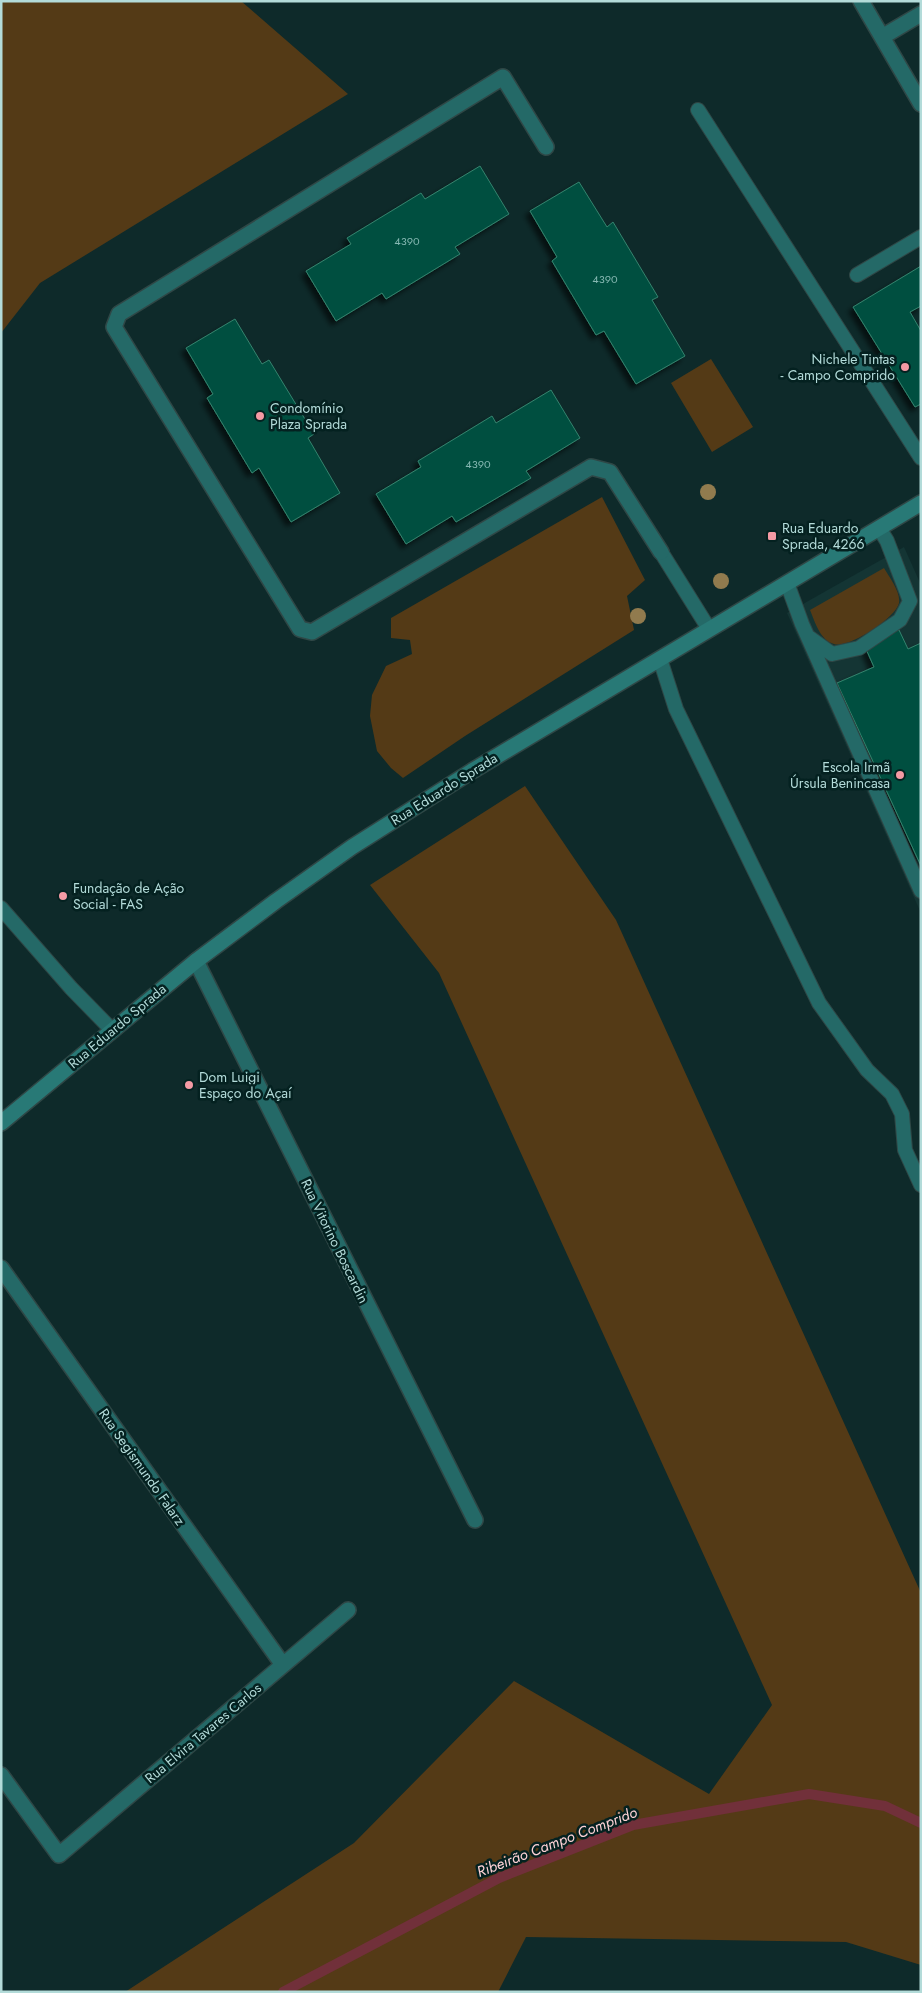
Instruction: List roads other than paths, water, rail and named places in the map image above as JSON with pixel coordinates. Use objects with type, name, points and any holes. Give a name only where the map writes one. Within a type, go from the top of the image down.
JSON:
[{"type":"main road","name":"Rua Eduardo Sprada","points":[[1,1123],[196,961],[284,895],[406,812],[921,503]]},
{"type":"street","points":[[861,1],[921,104]]},
{"type":"street","points":[[882,37],[921,14]]},
{"type":"street","points":[[546,148],[503,77],[120,314],[114,327],[300,629],[312,632],[591,467],[610,472],[661,552]]},
{"type":"street","name":"Rua Vitorino Boscardin","points":[[196,961],[474,1520]]},
{"type":"street","name":"Rua Segismundo Falarz","points":[[1,1268],[283,1665]]},
{"type":"street","name":"Rua Elvira Tavares Carlos","points":[[1,1775],[59,1855],[348,1610]]},
{"type":"lane","points":[[698,110],[921,458]]},
{"type":"lane","points":[[857,274],[921,237]]},
{"type":"lane","points":[[807,636],[832,654],[859,648],[900,620],[910,601],[887,541],[879,528]]},
{"type":"lane","points":[[661,552],[710,629]]},
{"type":"lane","points":[[787,583],[807,636],[921,891]]},
{"type":"lane","points":[[660,659],[676,709],[819,1003],[867,1070],[892,1094],[902,1114],[905,1150],[921,1185]]},
{"type":"lane","points":[[1,908],[71,988],[112,1030]]},
{"type":"waterway","name":"Ribeirão Campo Comprido","points":[[283,1992],[499,1878],[633,1825],[809,1794],[885,1806],[921,1823]]},
{"type":"place","name":"Nichele Tintas - Campo Comprido","points":[[905,367]]},
{"type":"place","name":"Condomínio Plaza Sprada","points":[[260,416]]},
{"type":"place","name":"Rua Eduardo Sprada, 4266","points":[[772,536]]},
{"type":"place","name":"Escola Irmã Úrsula Benincasa","points":[[900,775]]},
{"type":"place","name":"Fundação de Ação Social - FAS","points":[[63,896]]},
{"type":"place","name":"Dom Luigi Espaço do Açaí","points":[[189,1085]]}]
